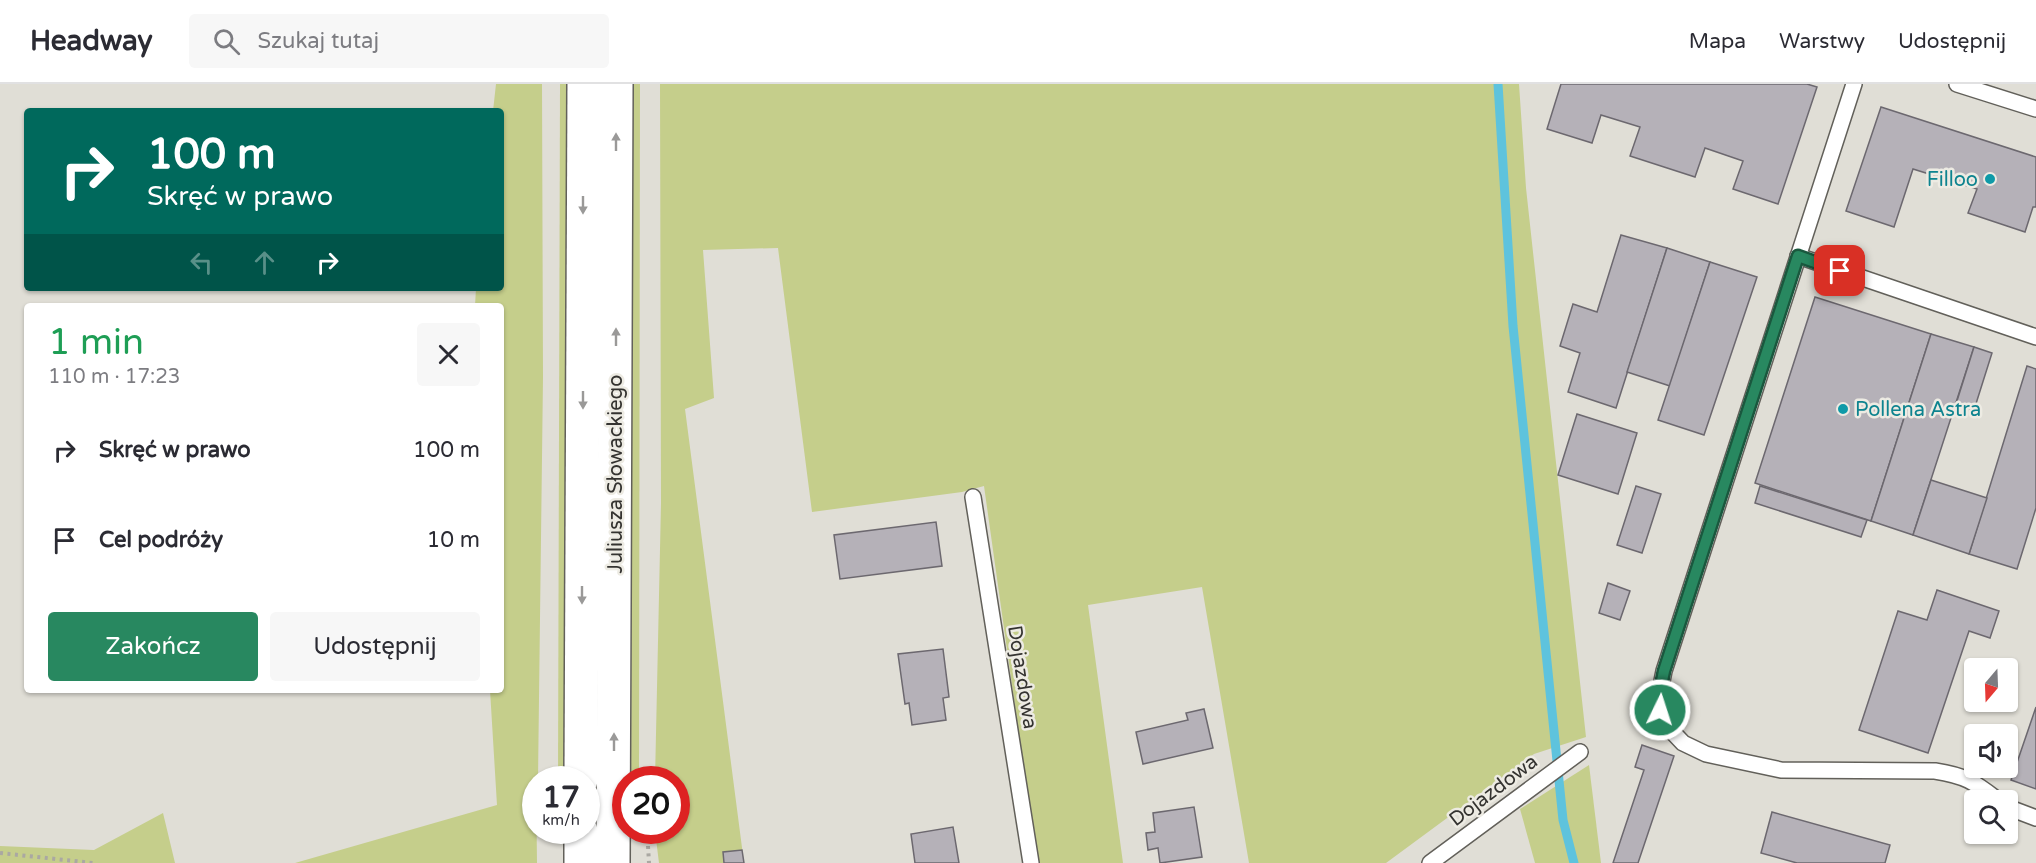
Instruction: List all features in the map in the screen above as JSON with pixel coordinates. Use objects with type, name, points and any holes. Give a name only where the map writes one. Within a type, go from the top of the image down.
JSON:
[{"type":"main road","name":"Juliusza Słowackiego","points":[[581,766],[584,84]]},
{"type":"main road","name":"Juliusza Słowackiego","points":[[613,863],[616,84]]},
{"type":"main road","points":[[581,844],[581,863]]},
{"type":"lane","points":[[1854,84],[1664,671],[1660,691],[1660,710],[1665,724],[1683,743],[1706,754],[1781,770],[1935,771],[1958,774],[1985,790]]},
{"type":"lane","points":[[1957,84],[2036,109]]},
{"type":"lane","points":[[1798,256],[2036,337]]},
{"type":"lane","name":"Dojazdowa","points":[[973,497],[1031,863]]},
{"type":"lane","name":"Dojazdowa","points":[[1431,863],[1580,752]]},
{"type":"lane","points":[[2018,811],[2036,818]]},
{"type":"path","points":[[0,853],[93,863]]},
{"type":"green space","points":[[496,84],[542,84],[543,377],[538,766],[522,766],[522,844],[537,844],[537,863],[295,863],[497,805],[490,693],[504,693],[504,303],[475,303],[476,291],[504,291],[504,108],[493,108]]},
{"type":"green space","points":[[560,84],[567,84],[564,766],[558,766]]},
{"type":"green space","points":[[633,84],[640,84],[639,766],[631,766]]},
{"type":"green space","points":[[660,84],[1519,84],[1526,188],[1586,737],[1534,754],[1386,863],[1249,863],[1202,587],[1088,605],[1123,863],[1039,863],[984,486],[962,492],[812,512],[778,248],[703,250],[714,398],[685,409],[744,863],[659,863],[657,844],[690,844],[690,766],[655,766],[661,503]]},
{"type":"green space","points":[[1589,765],[1601,863],[1535,863],[1520,809]]},
{"type":"green space","points":[[163,813],[175,863],[0,863],[0,846],[94,850]]},
{"type":"building","points":[[1561,84],[1807,84],[1817,87],[1778,204],[1733,189],[1743,161],[1705,148],[1695,177],[1630,156],[1640,127],[1601,115],[1592,143],[1547,129]]},
{"type":"building","name":"Filloo","points":[[1881,107],[2036,157],[2036,207],[2033,207],[2025,232],[1968,213],[1977,189],[1913,169],[1894,227],[1846,211]]},
{"type":"building","points":[[1621,235],[1667,248],[1616,408],[1568,392],[1580,353],[1560,346],[1573,304],[1597,312]]},
{"type":"building","points":[[1667,248],[1710,262],[1670,386],[1627,372]]},
{"type":"building","points":[[1710,262],[1757,277],[1704,435],[1658,420]]},
{"type":"building","name":"Pollena Astra","points":[[1815,297],[1931,334],[1871,521],[1755,483]]},
{"type":"building","points":[[1931,334],[1974,347],[1913,535],[1871,521]]},
{"type":"building","points":[[1974,347],[1992,353],[1974,410],[1956,404]]},
{"type":"building","points":[[2027,366],[2036,369],[2036,508],[2017,569],[1969,554]]},
{"type":"building","points":[[1577,414],[1637,433],[1618,494],[1558,475]]},
{"type":"building","points":[[1931,480],[1987,498],[1969,554],[1913,535]]},
{"type":"building","points":[[1636,486],[1661,494],[1642,553],[1617,545]]},
{"type":"building","points":[[1760,486],[1867,520],[1861,537],[1755,503]]},
{"type":"building","points":[[936,522],[942,566],[840,579],[834,535]]},
{"type":"building","points":[[1608,583],[1630,591],[1620,620],[1599,613]]},
{"type":"building","points":[[1937,590],[1999,611],[1990,638],[1969,631],[1928,753],[1859,730],[1898,611],[1927,620]]},
{"type":"building","points":[[943,649],[949,697],[943,698],[946,720],[912,725],[909,703],[905,704],[898,654]]},
{"type":"building","points":[[2036,707],[2036,789],[2011,780],[2018,778],[2018,760]]},
{"type":"building","points":[[1204,709],[1213,748],[1143,764],[1136,732],[1188,720],[1186,713]]},
{"type":"building","points":[[1642,745],[1674,756],[1638,863],[1613,863],[1644,770],[1635,767]]},
{"type":"building","points":[[1194,807],[1202,857],[1160,863],[1158,848],[1148,850],[1146,833],[1155,832],[1153,813]]},
{"type":"building","points":[[1772,812],[1890,845],[1885,863],[1797,863],[1761,853]]},
{"type":"building","points":[[953,827],[959,863],[915,863],[911,834]]},
{"type":"building","points":[[742,850],[744,863],[724,863],[723,852]]},
{"type":"waterway","points":[[1498,84],[1513,326],[1563,820],[1574,863]]},
{"type":"place","name":"Filloo","points":[[1990,179]]},
{"type":"place","name":"Pollena Astra","points":[[1843,409]]},
{"type":"route","points":[[1660,710],[1660,691],[1664,671],[1798,256],[1840,271]]}]
